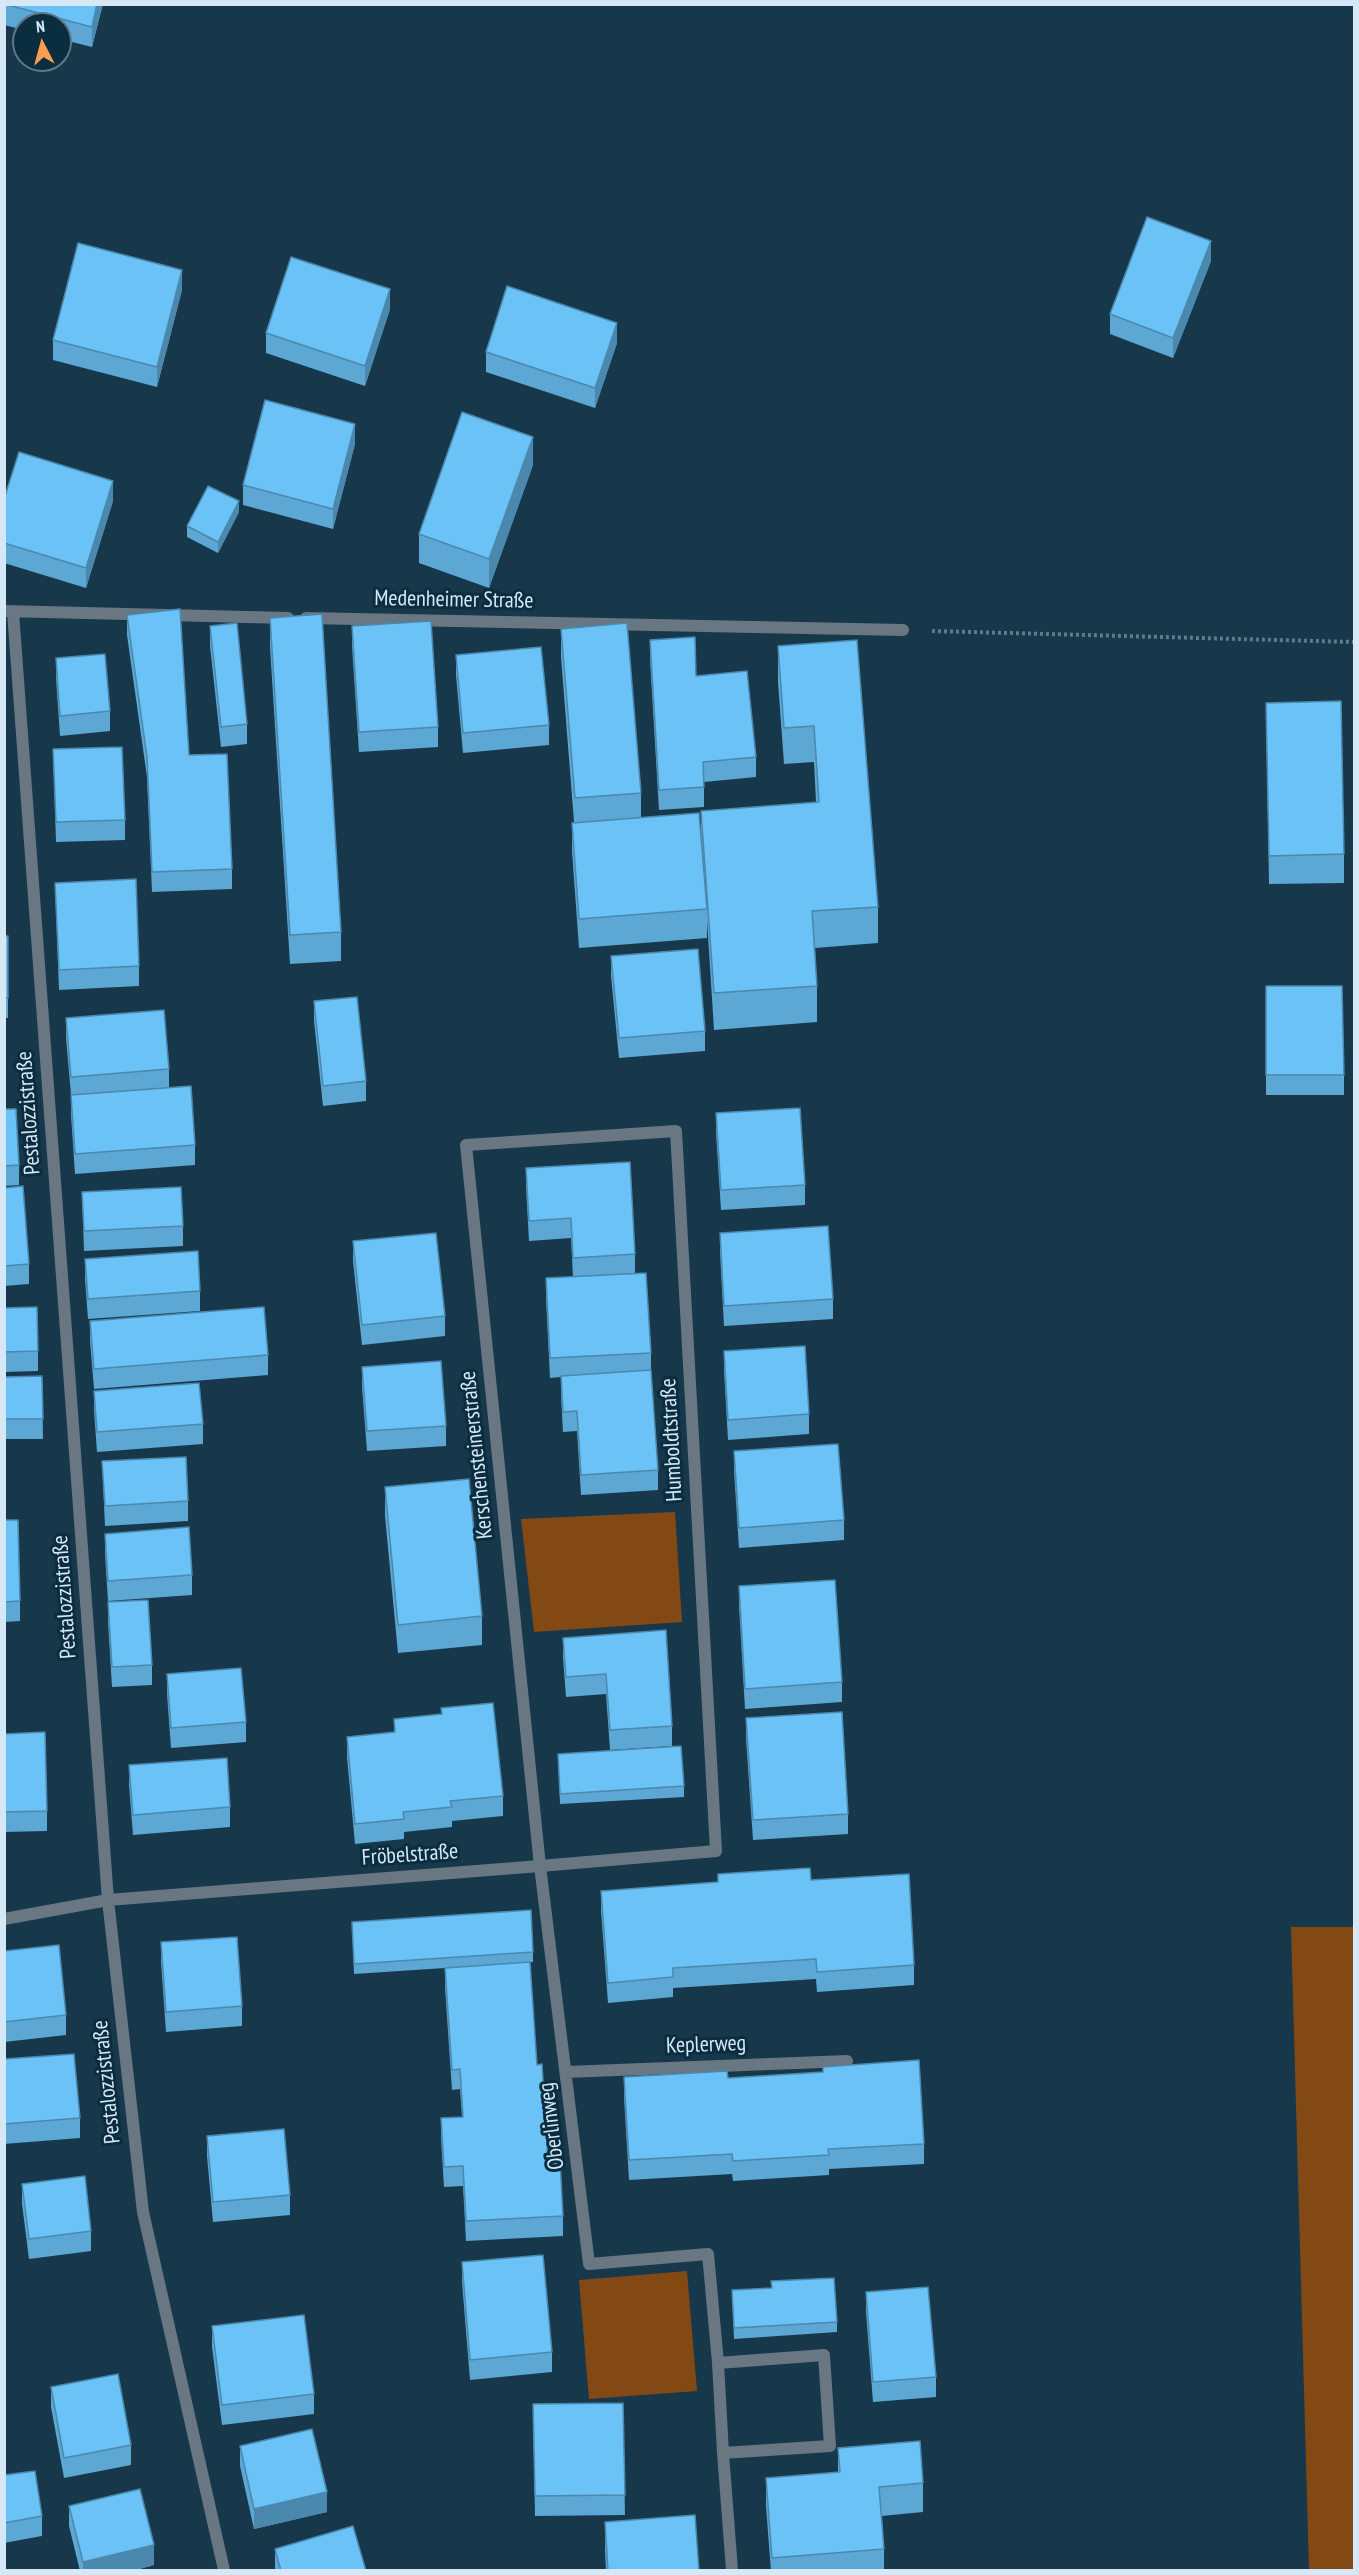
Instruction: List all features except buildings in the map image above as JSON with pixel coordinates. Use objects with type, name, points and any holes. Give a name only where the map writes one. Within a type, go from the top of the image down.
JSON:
[{"type":"street","name":"Medenheimer Straße","points":[[9,611],[903,630]]},
{"type":"street","name":"Pestalozzistraße","points":[[9,611],[108,1900],[143,2212],[224,2571]]},
{"type":"street","name":"Humboldtstraße","points":[[571,1137],[676,1131],[716,1851]]},
{"type":"street","name":"Kerschensteinerstraße","points":[[540,1866],[466,1145],[571,1137]]},
{"type":"street","name":"Fröbelstraße","points":[[4,1919],[108,1900],[716,1851]]},
{"type":"street","name":"Oberlinweg","points":[[540,1866],[589,2264],[708,2254],[717,2363]]},
{"type":"street","name":"Keplerweg","points":[[566,2072],[847,2061]]},
{"type":"street","points":[[723,2453],[830,2446],[824,2355],[717,2363],[723,2453],[732,2571]]},
{"type":"path","points":[[903,630],[1354,642]]},
{"type":"shaded area","points":[[675,1512],[682,1622],[534,1632],[521,1519]]},
{"type":"shaded area","points":[[1291,1927],[1354,1927],[1354,2570],[1309,2570]]},
{"type":"shaded area","points":[[687,2271],[697,2391],[589,2399],[579,2280]]}]
